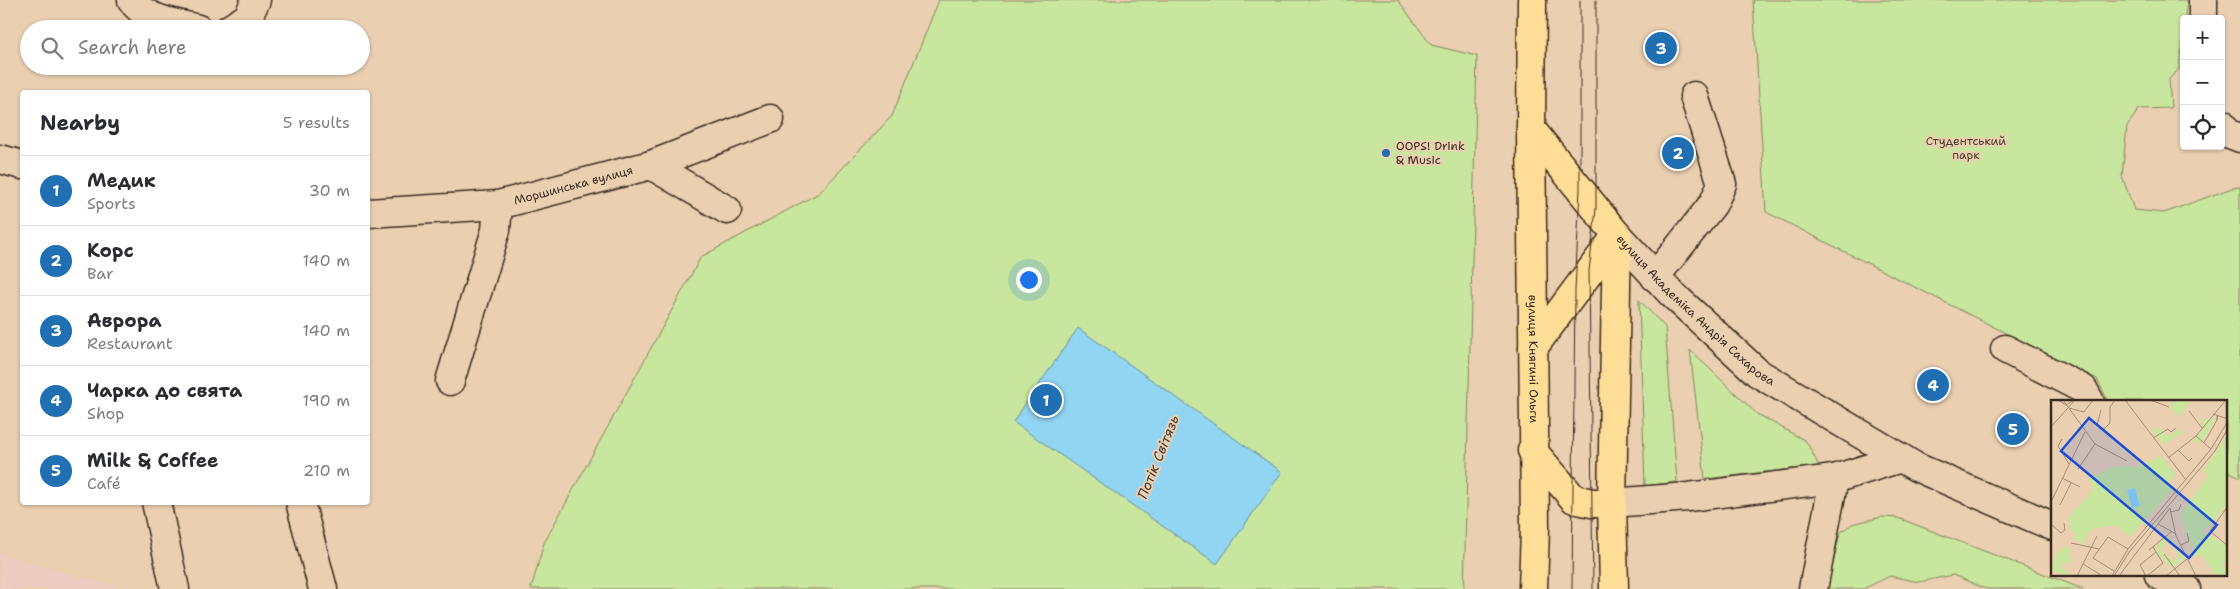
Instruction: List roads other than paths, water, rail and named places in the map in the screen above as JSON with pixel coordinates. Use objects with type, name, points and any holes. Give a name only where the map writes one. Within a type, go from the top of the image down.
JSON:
[{"type":"main road","points":[[1530,129],[1532,0]]},
{"type":"main road","name":"вулиця Академіка Андрія Сахарова","points":[[1530,129],[1617,234]]},
{"type":"main road","name":"вулиця Княгині Ольги","points":[[1530,129],[1533,348],[1532,450],[1535,528],[1533,589]]},
{"type":"main road","points":[[1533,348],[1617,234]]},
{"type":"main road","points":[[1614,589],[1612,503],[1617,234]]},
{"type":"main road","points":[[1532,450],[1574,499],[1592,503],[1612,503]]},
{"type":"street","points":[[132,0],[136,8],[164,20]]},
{"type":"street","points":[[243,20],[248,17],[256,0]]},
{"type":"street","points":[[2203,0],[2203,15]]},
{"type":"street","points":[[1655,277],[1713,204],[1722,184],[1694,96]]},
{"type":"street","name":"Моршинська вулиця","points":[[370,213],[498,205],[651,165],[770,119]]},
{"type":"street","points":[[0,159],[20,164]]},
{"type":"street","points":[[651,165],[727,210]]},
{"type":"street","points":[[450,381],[496,230],[498,205]]},
{"type":"street","name":"вулиця Академіка Андрія Сахарова","points":[[1617,234],[1655,277],[1758,373],[1916,467],[2051,524]]},
{"type":"street","points":[[2005,349],[2083,389],[2089,400]]},
{"type":"street","points":[[1612,503],[1688,497],[1834,479],[1901,458]]},
{"type":"street","points":[[1813,589],[1834,479]]},
{"type":"street","points":[[157,505],[175,589]]},
{"type":"street","points":[[301,505],[323,589]]},
{"type":"street","points":[[2161,576],[2186,589]]},
{"type":"water","name":"Потік Світязь","points":[[1078,328],[1282,472],[1217,564],[1013,422]]},
{"type":"tram line","points":[[1572,589],[1575,291],[1580,190],[1580,0]]},
{"type":"tram line","points":[[1593,589],[1589,271],[1596,209],[1596,0]]},
{"type":"place","name":"Аврора","points":[[1661,48]]},
{"type":"place","name":"OOPS! Drink & Music","points":[[1386,153]]},
{"type":"place","name":"Корс","points":[[1678,153]]},
{"type":"place","name":"Чарка до свята","points":[[1933,385]]},
{"type":"place","name":"Медик","points":[[1046,400]]},
{"type":"place","name":"Milk & Coffee","points":[[2013,429]]},
{"type":"park label","name":"Студентський парк","points":[[1966,148]]}]
